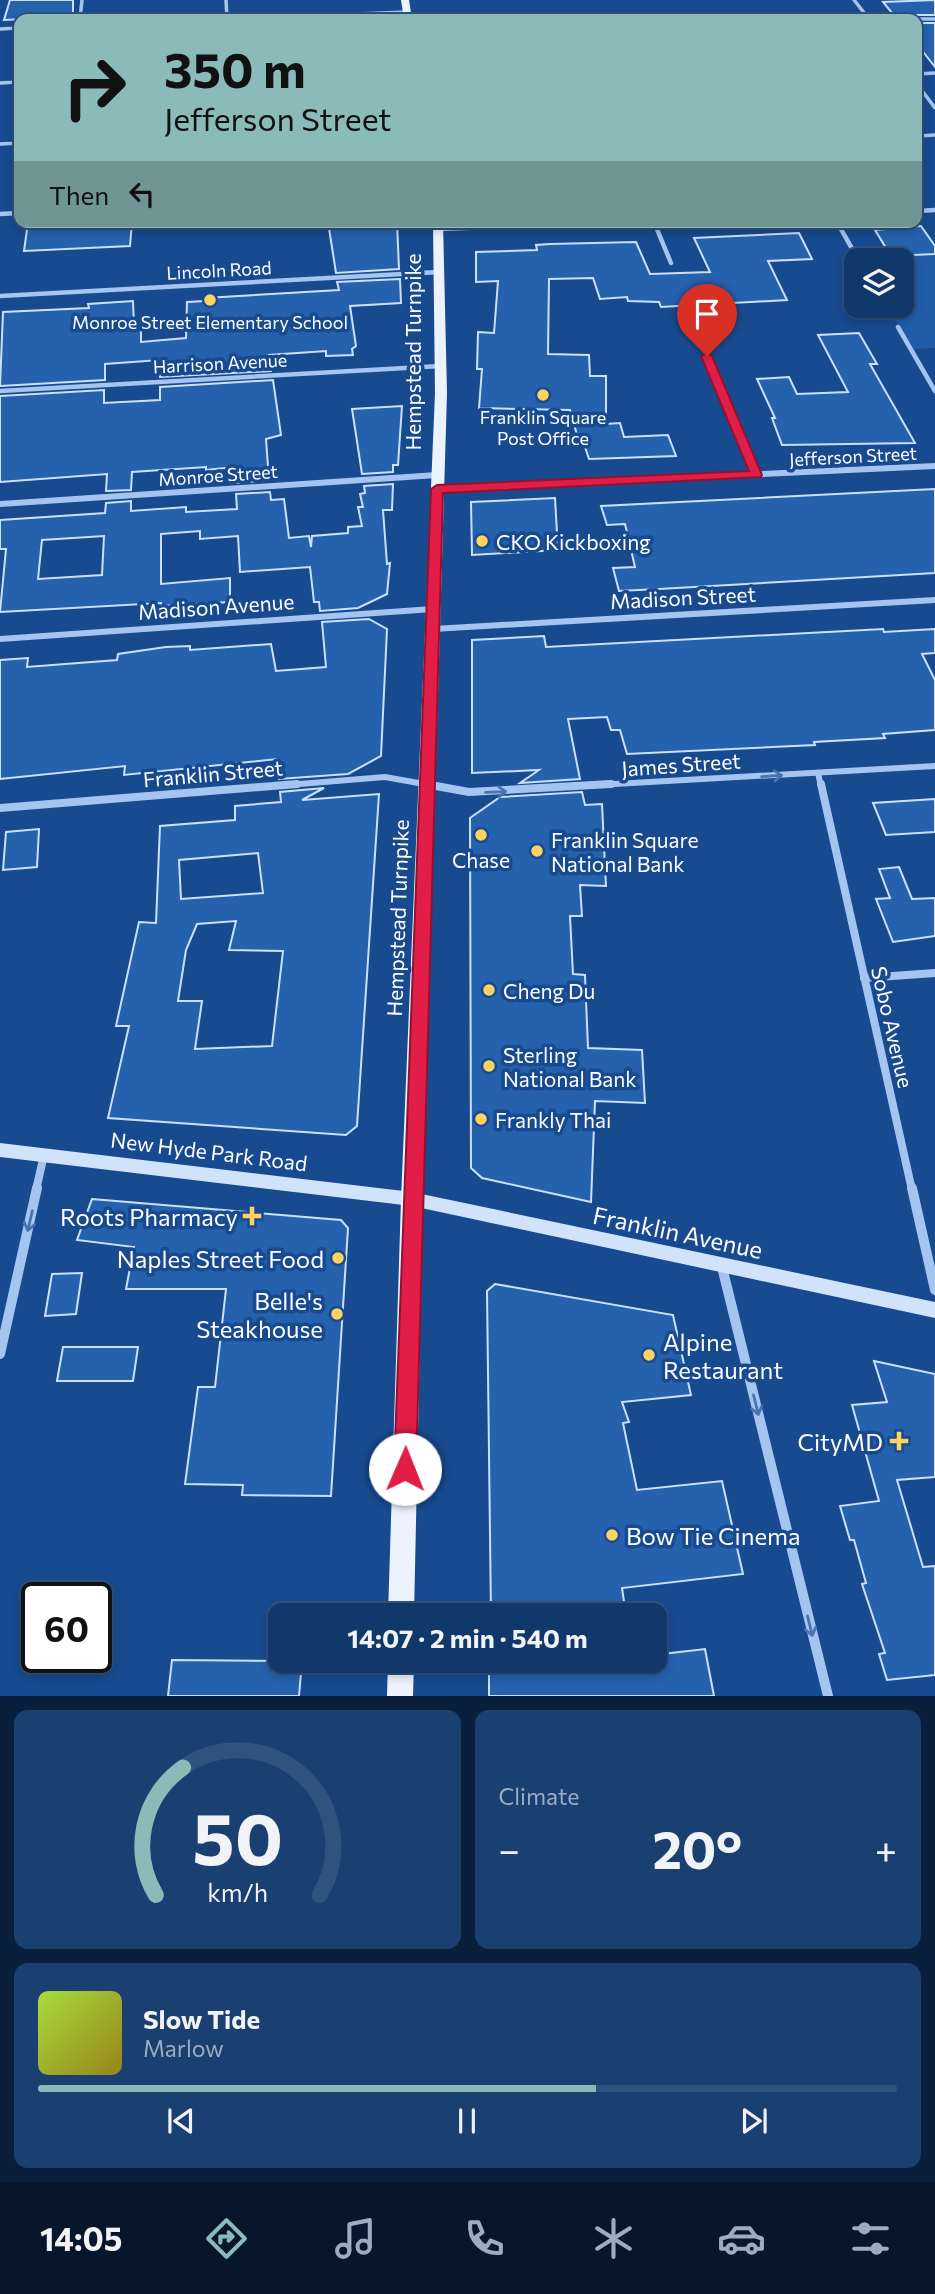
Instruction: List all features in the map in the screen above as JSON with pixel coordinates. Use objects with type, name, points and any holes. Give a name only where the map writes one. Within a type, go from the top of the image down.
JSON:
[{"type":"main road","name":"Hempstead Turnpike","points":[[401,1603],[412,1199],[429,786],[441,366],[438,228]]},
{"type":"main road","name":"New Hyde Park Road","points":[[0,1150],[412,1199]]},
{"type":"main road","name":"Franklin Avenue","points":[[412,1199],[722,1267],[935,1310]]},
{"type":"main road","points":[[400,1696],[401,1673]]},
{"type":"street","points":[[854,0],[865,14]]},
{"type":"street","points":[[922,91],[935,108]]},
{"type":"street","points":[[656,228],[671,263]]},
{"type":"street","points":[[840,228],[851,248]]},
{"type":"street","name":"Lincoln Road","points":[[0,296],[439,272]]},
{"type":"street","points":[[693,321],[756,475]]},
{"type":"street","points":[[898,327],[935,391]]},
{"type":"street","name":"Harrison Avenue","points":[[0,391],[441,366]]},
{"type":"street","name":"Jefferson Street","points":[[437,482],[756,475],[935,466]]},
{"type":"street","name":"Monroe Street","points":[[0,504],[437,482]]},
{"type":"street","name":"Madison Street","points":[[433,629],[935,600]]},
{"type":"street","name":"Madison Avenue","points":[[0,639],[434,609]]},
{"type":"street","name":"James Street","points":[[429,786],[469,793],[526,791],[935,766]]},
{"type":"street","name":"Sobo Avenue","points":[[818,773],[935,1290]]},
{"type":"street","name":"Franklin Street","points":[[0,808],[385,776],[429,786]]},
{"type":"street","points":[[864,978],[935,973]]},
{"type":"street","points":[[0,1354],[44,1154]]},
{"type":"street","points":[[722,1267],[828,1696]]},
{"type":"shaded area","points":[[935,255],[935,348],[913,349],[895,318],[914,318],[914,256]]},
{"type":"building","points":[[10,0],[73,0],[73,14],[14,14],[14,20],[4,20]]},
{"type":"building","points":[[935,0],[935,15],[893,14],[883,2]]},
{"type":"building","points":[[922,23],[935,23],[935,67],[922,50]]},
{"type":"building","points":[[922,227],[935,246],[935,254],[914,255],[914,248],[886,248],[875,230]]},
{"type":"building","points":[[27,228],[132,228],[130,246],[24,251]]},
{"type":"building","points":[[329,228],[397,228],[399,269],[336,273]]},
{"type":"building","points":[[799,233],[812,259],[768,261],[787,300],[661,307],[659,302],[628,301],[627,297],[600,299],[593,278],[549,279],[548,354],[589,355],[590,376],[606,376],[606,424],[620,423],[624,437],[668,435],[676,456],[589,459],[581,435],[577,435],[570,410],[479,408],[482,369],[477,369],[478,332],[494,333],[498,281],[476,282],[476,252],[537,250],[536,245],[550,244],[636,242],[650,274],[710,272],[694,238]]},
{"type":"building","points":[[400,279],[401,303],[350,306],[356,346],[352,349],[353,355],[326,356],[326,351],[269,355],[271,371],[160,377],[160,360],[105,364],[105,380],[0,386],[3,312],[89,308],[88,304],[133,301],[134,324],[141,324],[141,342],[186,338],[187,302],[205,301],[205,298],[339,290],[337,282]]},
{"type":"building","points":[[859,333],[877,364],[870,364],[915,443],[782,445],[772,418],[775,418],[757,379],[789,377],[797,394],[848,392],[818,335]]},
{"type":"building","points":[[273,380],[281,435],[266,439],[269,480],[235,483],[234,467],[206,470],[206,467],[132,472],[131,490],[106,491],[107,474],[0,482],[0,396],[104,390],[104,403],[160,400],[160,387]]},
{"type":"building","points":[[402,406],[398,465],[393,465],[393,472],[362,474],[352,409]]},
{"type":"building","points":[[393,484],[392,510],[383,510],[387,564],[390,563],[387,594],[358,608],[320,611],[319,602],[314,602],[310,567],[240,572],[238,536],[200,539],[200,531],[161,534],[161,584],[230,578],[230,602],[0,612],[6,549],[0,549],[0,520],[105,513],[106,503],[131,501],[131,511],[186,507],[186,512],[237,509],[236,494],[270,492],[271,500],[284,499],[289,538],[309,536],[311,547],[312,536],[348,533],[348,527],[362,526],[358,507],[363,507],[360,494],[365,493],[364,486]],"holes":[[[104,536],[102,575],[38,579],[42,540]]]},
{"type":"building","points":[[935,489],[935,573],[659,589],[619,591],[613,568],[635,567],[625,524],[607,525],[601,506]]},
{"type":"building","points":[[555,498],[558,550],[472,555],[471,502]]},
{"type":"building","points":[[369,619],[387,629],[381,756],[348,774],[279,779],[277,759],[124,775],[125,766],[0,779],[0,660],[28,658],[27,667],[117,660],[118,654],[166,647],[190,646],[190,650],[271,644],[276,671],[326,667],[322,622]]},
{"type":"building","points":[[883,629],[884,632],[935,629],[935,653],[922,654],[935,680],[935,730],[883,734],[885,738],[814,742],[815,745],[627,754],[620,730],[611,730],[607,717],[568,719],[580,779],[520,783],[539,770],[472,773],[472,640],[544,636],[546,647]]},
{"type":"building","points":[[324,788],[302,800],[379,794],[357,1126],[346,1135],[108,1118],[129,1026],[116,1026],[139,922],[156,923],[160,826],[235,820],[235,806],[281,802],[280,792]],"holes":[[[258,853],[263,893],[181,899],[179,860]],[[236,921],[229,950],[283,951],[272,1046],[195,1049],[202,1001],[178,1001],[186,950],[197,924]]]},
{"type":"building","points":[[582,792],[585,805],[602,804],[606,886],[580,885],[582,916],[570,916],[573,974],[585,975],[588,1048],[642,1050],[645,1103],[595,1101],[591,1202],[482,1178],[471,1168],[470,818],[500,797]]},
{"type":"building","points":[[935,799],[935,832],[886,835],[873,803]]},
{"type":"building","points":[[39,829],[37,867],[3,870],[6,832]]},
{"type":"building","points":[[899,867],[912,899],[935,898],[935,936],[893,942],[876,899],[890,898],[879,869]]},
{"type":"building","points":[[92,1199],[341,1220],[348,1228],[331,1496],[242,1495],[243,1485],[185,1484],[198,1387],[215,1387],[226,1289],[126,1289],[134,1247],[77,1240]]},
{"type":"building","points":[[82,1273],[76,1314],[45,1316],[52,1274]]},
{"type":"building","points":[[495,1284],[673,1315],[691,1395],[622,1402],[629,1422],[623,1423],[637,1490],[722,1481],[743,1574],[622,1588],[624,1603],[491,1603],[487,1291]]},
{"type":"building","points":[[63,1347],[138,1347],[133,1381],[57,1381]]},
{"type":"building","points":[[874,1361],[935,1374],[935,1477],[897,1480],[923,1567],[935,1566],[935,1675],[887,1680],[879,1654],[885,1653],[862,1584],[866,1583],[854,1540],[850,1540],[840,1506],[879,1501],[852,1405],[887,1402]]},
{"type":"building","points":[[705,1649],[714,1696],[489,1696],[489,1673],[667,1673],[667,1653]]},
{"type":"building","points":[[172,1660],[268,1661],[268,1673],[301,1673],[299,1696],[168,1696]]},
{"type":"place","name":"Monroe Street Elementary School","points":[[210,300]]},
{"type":"place","name":"Franklin Square Post Office","points":[[543,395]]},
{"type":"place","name":"CKO Kickboxing","points":[[482,541]]},
{"type":"place","name":"Chase","points":[[481,835]]},
{"type":"place","name":"Franklin Square National Bank","points":[[537,851]]},
{"type":"place","name":"Cheng Du","points":[[489,990]]},
{"type":"place","name":"Sterling National Bank","points":[[489,1066]]},
{"type":"place","name":"Frankly Thai","points":[[481,1119]]},
{"type":"place","name":"Roots Pharmacy","points":[[252,1216]]},
{"type":"place","name":"Naples Street Food","points":[[338,1258]]},
{"type":"place","name":"Belle's Steakhouse","points":[[337,1314]]},
{"type":"place","name":"Alpine Restaurant","points":[[649,1355]]},
{"type":"place","name":"CityMD","points":[[899,1441]]},
{"type":"place","name":"Bow Tie Cinema","points":[[612,1535]]},
{"type":"route","points":[[405,1469],[437,489],[756,475],[707,356]]}]
